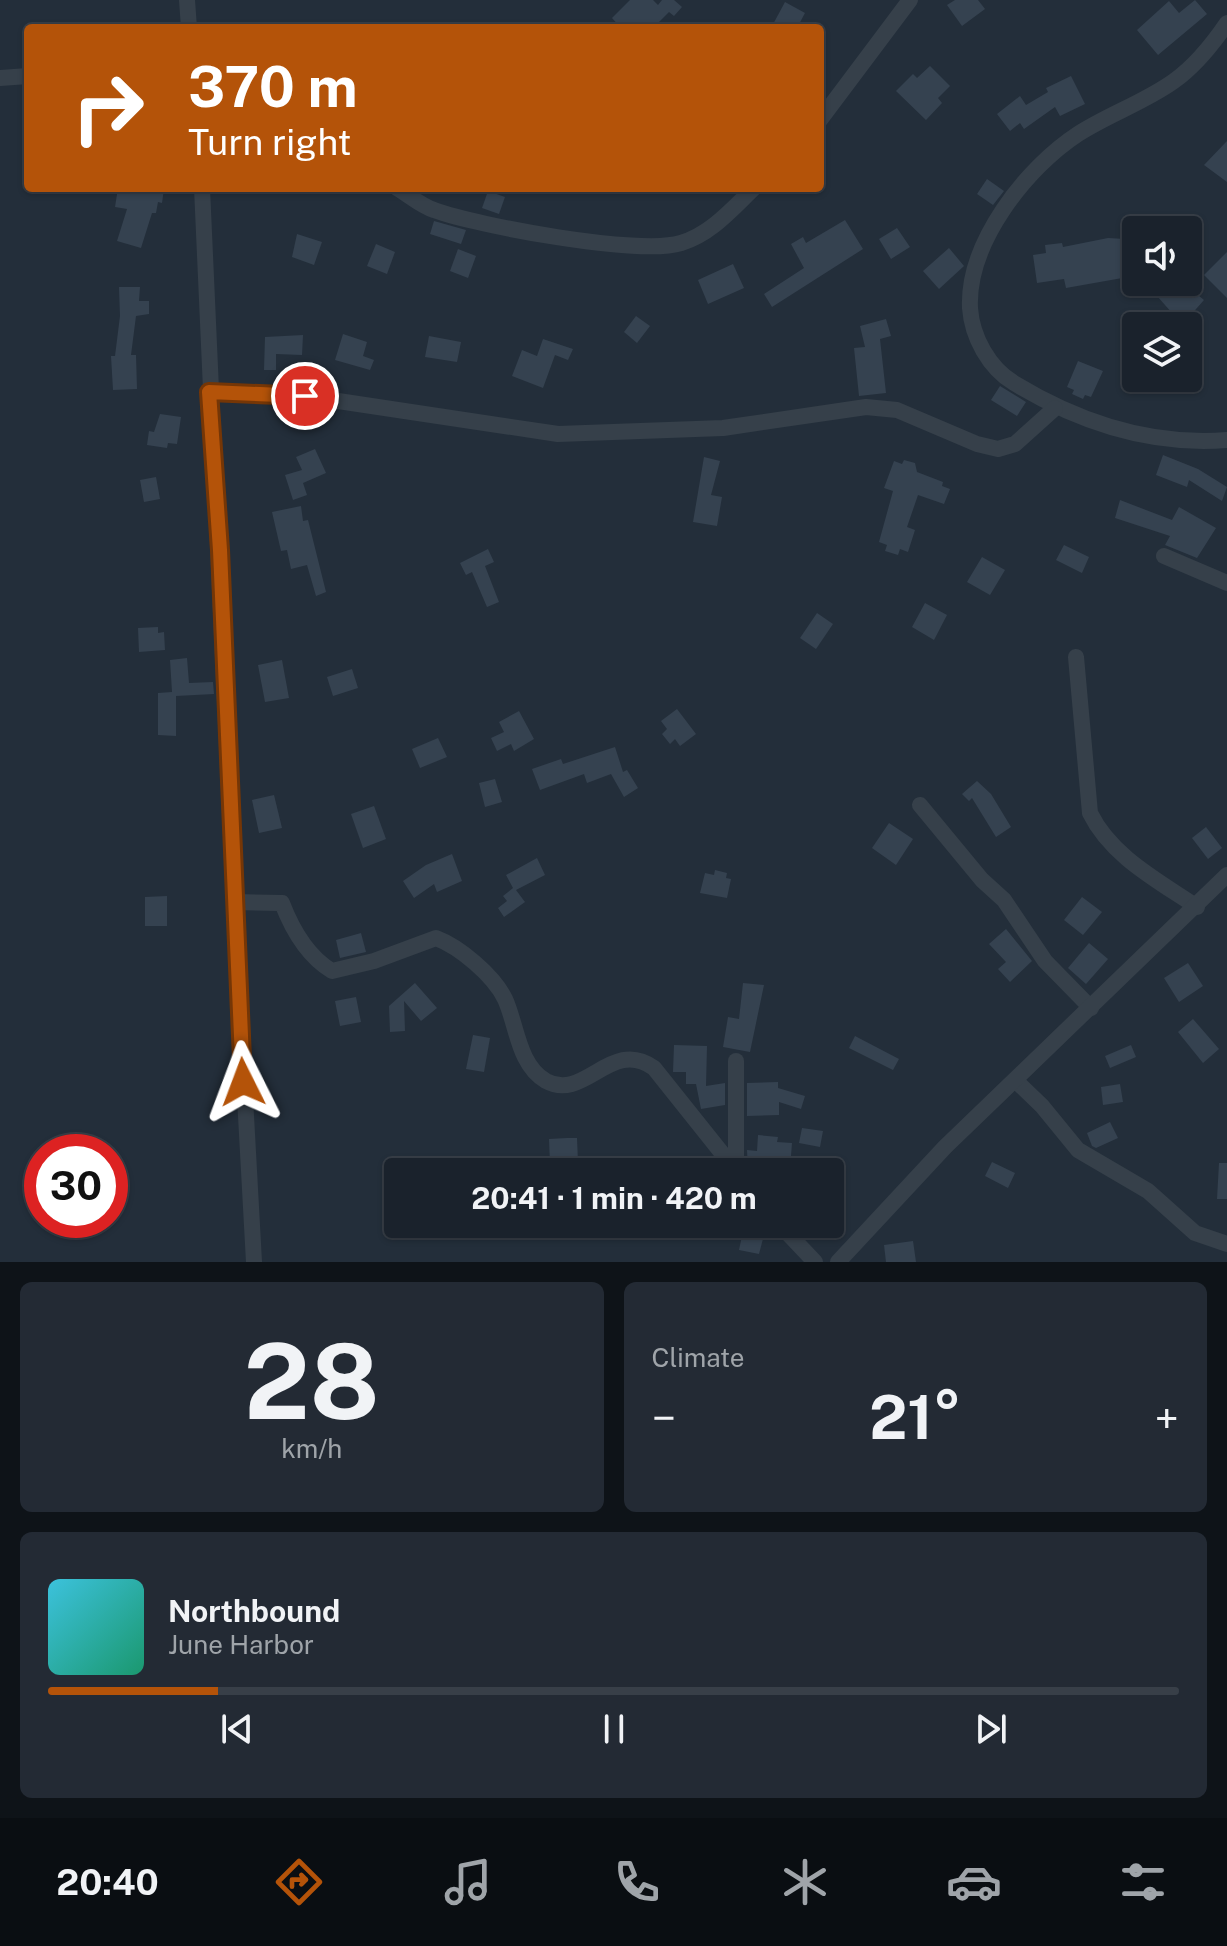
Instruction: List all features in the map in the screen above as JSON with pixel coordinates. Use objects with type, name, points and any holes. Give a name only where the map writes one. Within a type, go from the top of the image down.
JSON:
[{"type":"street","points":[[187,0],[189,24]]},
{"type":"street","points":[[824,116],[837,103],[910,0]]},
{"type":"street","points":[[1227,23],[1199,60],[1173,82],[1076,135],[1040,167],[1005,209],[979,253],[970,295],[971,327],[987,356],[1009,380],[1055,408],[1135,433],[1182,443],[1227,440]]},
{"type":"street","points":[[0,78],[24,76]]},
{"type":"street","points":[[202,192],[209,392],[254,1262]]},
{"type":"street","points":[[403,192],[431,209],[488,225],[640,245],[678,244],[700,236],[750,192]]},
{"type":"street","points":[[209,392],[305,396],[558,434],[723,428],[866,407],[897,410],[977,444],[998,449],[1015,444],[1055,408]]},
{"type":"street","points":[[1164,556],[1227,583]]},
{"type":"street","points":[[1076,657],[1090,813],[1100,833],[1117,849],[1197,907]]},
{"type":"street","points":[[920,805],[982,880],[1004,900],[1045,961],[1091,1008]]},
{"type":"street","points":[[838,1262],[945,1147],[1227,875]]},
{"type":"street","points":[[235,902],[282,903],[292,927],[319,963],[332,971],[374,961],[436,938],[450,943],[500,989],[528,1064],[547,1081],[569,1085],[621,1058],[641,1058],[654,1068],[724,1158]]},
{"type":"street","points":[[736,1061],[736,1158]]},
{"type":"street","points":[[1016,1081],[1042,1106],[1078,1150],[1148,1191],[1195,1233],[1227,1244]]},
{"type":"street","points":[[792,1238],[815,1262]]},
{"type":"building","points":[[630,0],[653,0],[658,5],[662,0],[674,0],[682,7],[674,16],[669,12],[657,24],[617,24],[612,18]]},
{"type":"building","points":[[955,0],[978,0],[985,9],[962,26],[947,5]]},
{"type":"building","points":[[1195,0],[1207,14],[1158,55],[1137,30],[1169,1],[1179,13]]},
{"type":"building","points":[[785,2],[805,13],[799,24],[773,24]]},
{"type":"building","points":[[930,66],[950,86],[938,98],[942,103],[926,120],[896,91],[913,74],[917,78]]},
{"type":"building","points":[[1071,76],[1085,104],[1060,116],[1055,107],[1024,129],[1020,123],[1010,131],[997,114],[1020,96],[1026,105],[1048,92],[1046,88]]},
{"type":"building","points":[[1227,141],[1227,182],[1204,165]]},
{"type":"building","points":[[987,179],[1004,191],[993,205],[977,194]]},
{"type":"building","points":[[117,192],[164,192],[162,203],[158,202],[156,213],[152,213],[141,248],[117,241],[127,209],[115,207]]},
{"type":"building","points":[[488,192],[505,197],[499,214],[482,208]]},
{"type":"building","points":[[845,220],[863,249],[772,307],[764,294],[804,268],[791,244],[803,237],[806,243]]},
{"type":"building","points":[[434,221],[466,230],[461,244],[430,234]]},
{"type":"building","points":[[897,228],[910,247],[891,259],[879,239]]},
{"type":"building","points":[[297,234],[322,242],[314,265],[292,257]]},
{"type":"building","points":[[1108,238],[1122,239],[1122,278],[1066,288],[1064,279],[1037,283],[1033,255],[1046,253],[1045,245],[1062,243],[1063,247]]},
{"type":"building","points":[[376,244],[395,252],[387,274],[367,266]]},
{"type":"building","points":[[949,248],[964,266],[939,289],[923,271]]},
{"type":"building","points":[[458,249],[476,256],[468,278],[450,271]]},
{"type":"building","points":[[1227,252],[1227,298],[1204,275]]},
{"type":"building","points":[[733,264],[744,288],[708,304],[698,280]]},
{"type":"building","points":[[119,287],[140,287],[139,301],[149,301],[149,314],[136,316],[131,355],[136,355],[137,389],[113,390],[111,356],[115,356],[120,316]]},
{"type":"building","points":[[1157,296],[1199,296],[1204,300],[1193,312],[1171,312]]},
{"type":"building","points":[[636,316],[650,326],[637,343],[624,332]]},
{"type":"building","points":[[886,319],[891,336],[880,339],[886,393],[859,396],[854,348],[865,347],[860,326]]},
{"type":"building","points":[[343,334],[367,342],[363,356],[374,360],[370,370],[335,360]]},
{"type":"building","points":[[303,335],[302,355],[276,354],[276,370],[264,370],[265,337]]},
{"type":"building","points":[[429,336],[461,342],[457,362],[425,357]]},
{"type":"building","points":[[543,339],[573,349],[568,360],[555,355],[543,388],[512,376],[522,350],[537,356]]},
{"type":"building","points":[[1078,361],[1103,371],[1091,397],[1085,395],[1083,399],[1072,394],[1074,390],[1067,387]]},
{"type":"building","points":[[1000,386],[1026,402],[1017,416],[991,400]]},
{"type":"building","points":[[160,414],[181,417],[177,444],[168,443],[167,448],[147,445],[149,431],[154,432]]},
{"type":"building","points":[[315,449],[326,473],[303,483],[307,495],[293,500],[285,475],[302,470],[296,457]]},
{"type":"building","points":[[1163,455],[1198,469],[1227,487],[1222,501],[1189,480],[1187,487],[1156,475]]},
{"type":"building","points":[[704,457],[720,461],[711,495],[722,497],[717,526],[693,522]]},
{"type":"building","points":[[904,460],[915,463],[917,472],[943,482],[942,486],[950,489],[944,504],[918,495],[907,527],[915,530],[908,552],[900,549],[898,555],[885,551],[887,545],[879,542],[893,491],[884,488],[894,461],[902,464]]},
{"type":"building","points":[[156,477],[160,499],[144,502],[140,480]]},
{"type":"building","points":[[1120,500],[1172,520],[1179,507],[1216,528],[1197,558],[1165,545],[1170,536],[1115,518]]},
{"type":"building","points":[[301,506],[303,521],[308,520],[326,592],[316,596],[307,565],[291,569],[287,550],[281,551],[272,512]]},
{"type":"building","points":[[1064,545],[1089,557],[1082,573],[1056,560]]},
{"type":"building","points":[[488,549],[494,562],[485,566],[499,602],[487,607],[472,572],[466,575],[460,563]]},
{"type":"building","points":[[982,557],[1005,570],[990,595],[967,582]]},
{"type":"building","points":[[925,603],[947,615],[934,640],[912,627]]},
{"type":"building","points":[[817,613],[833,624],[816,649],[800,638]]},
{"type":"building","points":[[158,627],[158,633],[164,632],[165,650],[139,652],[138,628]]},
{"type":"building","points":[[187,658],[189,683],[213,682],[214,694],[176,696],[176,736],[158,735],[158,693],[172,692],[170,660]]},
{"type":"building","points":[[282,660],[289,698],[265,702],[258,665]]},
{"type":"building","points":[[352,669],[358,688],[333,696],[327,677]]},
{"type":"building","points":[[677,709],[696,734],[680,746],[675,739],[670,744],[662,734],[667,729],[661,721]]},
{"type":"building","points":[[519,711],[534,739],[514,751],[511,744],[497,751],[491,738],[504,732],[499,722]]},
{"type":"building","points":[[438,738],[447,757],[420,768],[412,749]]},
{"type":"building","points":[[615,747],[623,772],[627,770],[638,788],[624,797],[611,774],[587,783],[584,774],[540,790],[532,769],[561,759],[563,764]]},
{"type":"building","points":[[495,779],[502,802],[485,807],[479,783]]},
{"type":"building","points":[[977,781],[991,794],[1011,827],[996,837],[972,798],[969,801],[962,794]]},
{"type":"building","points":[[274,795],[282,828],[259,833],[252,800]]},
{"type":"building","points":[[374,806],[386,839],[363,848],[351,814]]},
{"type":"building","points":[[889,823],[913,839],[896,865],[872,848]]},
{"type":"building","points":[[1206,827],[1222,848],[1208,859],[1192,838]]},
{"type":"building","points":[[452,854],[462,881],[437,892],[434,884],[414,898],[403,881],[426,865]]},
{"type":"building","points":[[537,858],[545,875],[516,890],[525,902],[504,917],[498,908],[507,901],[503,896],[513,888],[506,875]]},
{"type":"building","points":[[715,870],[727,873],[726,878],[731,879],[727,898],[700,893],[705,873],[714,875]]},
{"type":"building","points":[[167,896],[167,926],[145,926],[145,897]]},
{"type":"building","points":[[1082,897],[1102,912],[1083,935],[1064,920]]},
{"type":"building","points":[[1006,929],[1032,961],[1010,982],[998,969],[1006,962],[989,944]]},
{"type":"building","points":[[361,933],[366,952],[340,958],[336,940]]},
{"type":"building","points":[[1089,943],[1108,959],[1086,984],[1068,968]]},
{"type":"building","points":[[1188,963],[1203,986],[1179,1002],[1164,978]]},
{"type":"building","points":[[415,983],[437,1008],[421,1021],[404,1001],[405,1031],[390,1032],[389,1006]]},
{"type":"building","points":[[743,983],[764,985],[750,1052],[723,1047],[728,1017],[739,1019]]},
{"type":"building","points":[[356,997],[361,1022],[340,1026],[335,1001]]},
{"type":"building","points":[[1193,1019],[1219,1049],[1203,1063],[1178,1032]]},
{"type":"building","points":[[473,1035],[490,1038],[484,1072],[466,1069]]},
{"type":"building","points":[[855,1036],[899,1059],[893,1070],[849,1048]]},
{"type":"building","points":[[674,1045],[707,1046],[706,1086],[725,1083],[725,1105],[701,1109],[696,1084],[686,1084],[686,1072],[673,1072]]},
{"type":"building","points":[[1131,1045],[1136,1057],[1110,1068],[1105,1056]]},
{"type":"building","points":[[778,1082],[778,1088],[805,1096],[801,1109],[779,1102],[779,1115],[747,1116],[747,1083]]},
{"type":"building","points":[[1120,1084],[1123,1102],[1103,1105],[1101,1087]]},
{"type":"building","points":[[1110,1122],[1118,1138],[1096,1148],[1092,1146],[1087,1133]]},
{"type":"building","points":[[802,1128],[823,1131],[820,1147],[799,1143]]},
{"type":"building","points":[[758,1135],[778,1137],[777,1142],[792,1143],[791,1158],[747,1158],[747,1150],[757,1151]]},
{"type":"building","points":[[577,1138],[578,1158],[550,1158],[549,1139]]},
{"type":"building","points":[[992,1162],[1015,1173],[1008,1188],[985,1176]]},
{"type":"building","points":[[1219,1163],[1227,1163],[1227,1199],[1217,1199]]},
{"type":"building","points":[[742,1238],[763,1238],[759,1254],[739,1250]]},
{"type":"building","points":[[913,1241],[916,1262],[886,1262],[884,1245]]},
{"type":"route","points":[[243,1082],[220,550],[209,392],[305,396]]}]
